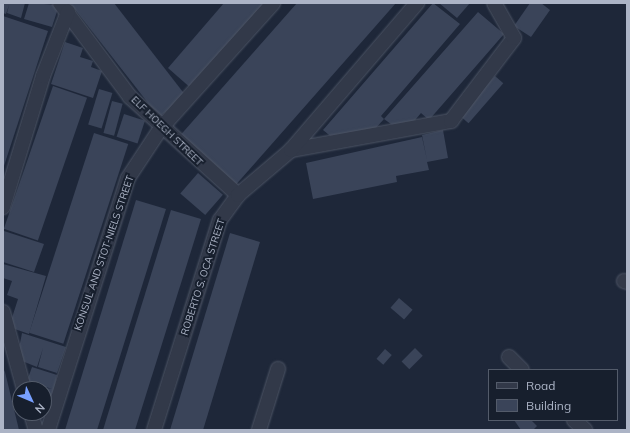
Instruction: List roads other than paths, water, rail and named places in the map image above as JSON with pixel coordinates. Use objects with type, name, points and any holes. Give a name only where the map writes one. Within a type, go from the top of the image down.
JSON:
[{"type":"street","name":"KONSUL AND STOT-NIELS STREET","points":[[48,430],[128,178],[161,128],[273,3]]},
{"type":"street","name":"ROBERTO S. OCA STREET","points":[[154,430],[220,220],[238,195],[291,150],[417,3]]},
{"type":"street","points":[[291,150],[451,121],[514,38],[494,3]]},
{"type":"street","name":"ELF HOEGH STREET","points":[[64,8],[130,97],[161,128],[238,195]]},
{"type":"street","points":[[3,207],[64,8]]},
{"type":"street","points":[[3,312],[22,381]]},
{"type":"street","points":[[509,357],[521,369]]},
{"type":"street","points":[[259,430],[278,369]]},
{"type":"street","points":[[575,421],[585,430]]}]
